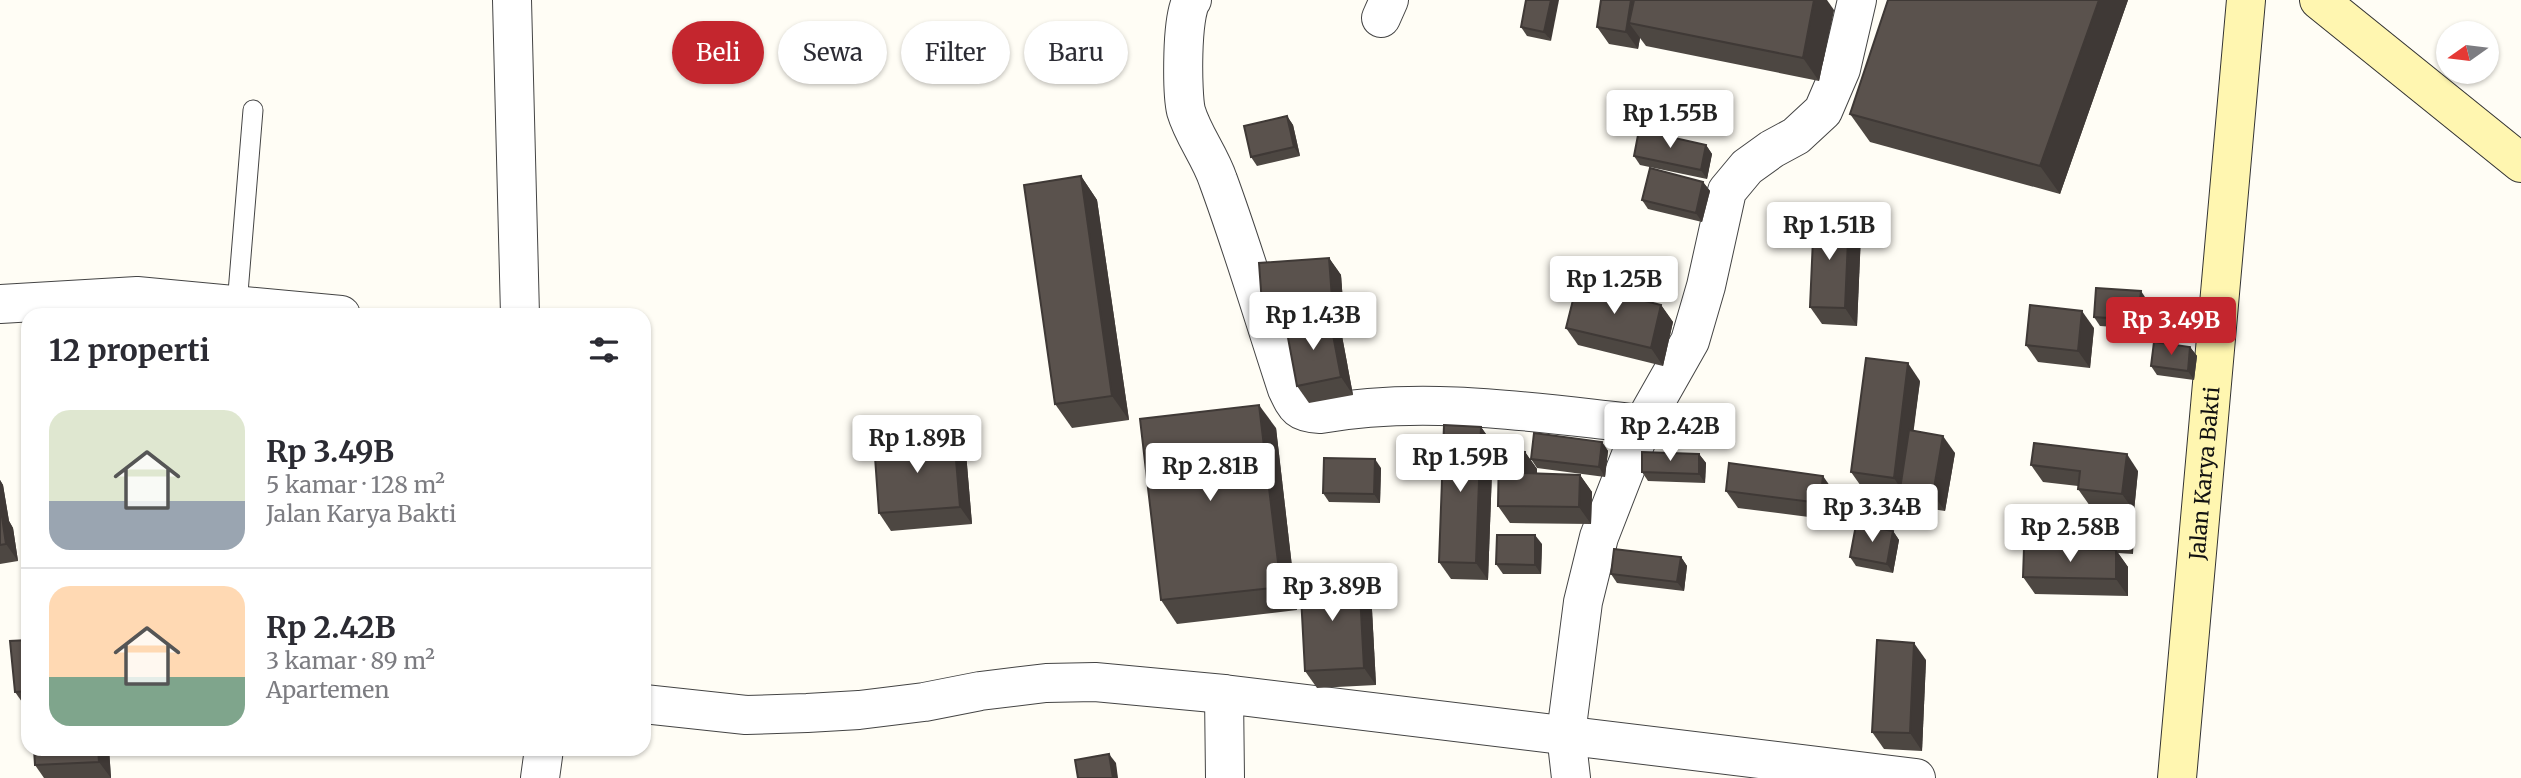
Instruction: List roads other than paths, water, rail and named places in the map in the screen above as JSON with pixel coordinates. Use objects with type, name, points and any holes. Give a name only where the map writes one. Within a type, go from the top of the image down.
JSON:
[{"type":"street","points":[[512,0],[520,308]]},
{"type":"street","points":[[1192,0],[1188,5],[1184,30],[1184,99],[1187,114],[1218,178],[1287,389],[1296,407],[1306,413],[1320,414],[1405,405],[1466,406],[1643,424]]},
{"type":"street","points":[[1571,778],[1566,734],[1583,602],[1599,537],[1643,424],[1690,341],[1706,286],[1727,191],[1747,167],[1796,136],[1823,111],[1841,69],[1857,0]]},
{"type":"street","name":"Jalan Karya Bakti","points":[[2177,778],[2246,0]]},
{"type":"street","points":[[2319,0],[2520,160]]},
{"type":"street","points":[[0,304],[137,296],[275,308]]},
{"type":"street","points":[[651,705],[746,715],[859,710],[1046,682],[1107,683],[1566,734],[1916,778]]},
{"type":"street","points":[[1224,694],[1225,778]]},
{"type":"street","points":[[540,778],[543,756]]},
{"type":"lane","points":[[237,304],[253,110]]}]
